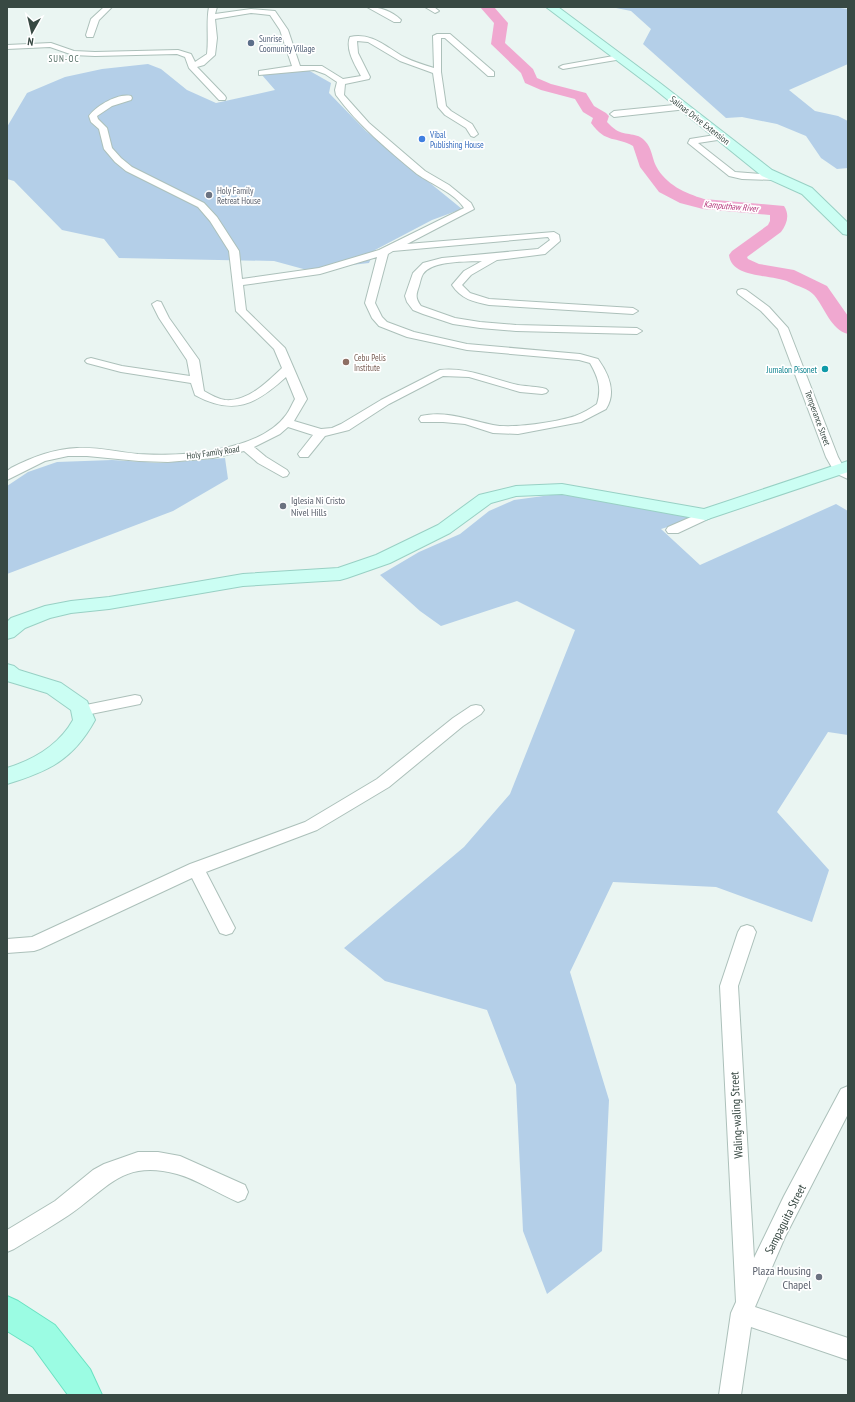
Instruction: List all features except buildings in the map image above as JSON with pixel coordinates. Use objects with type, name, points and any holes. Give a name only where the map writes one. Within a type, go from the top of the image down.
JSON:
[{"type":"main road","points":[[7,1312],[44,1336],[78,1381],[85,1395]]},
{"type":"street","points":[[90,34],[95,19],[108,7]]},
{"type":"street","points":[[192,66],[201,63],[211,55],[213,38],[211,17],[212,7]]},
{"type":"street","points":[[371,7],[386,13],[397,20]]},
{"type":"street","name":"Salinas Drive Extension","points":[[551,7],[619,57],[774,178],[806,191],[826,208],[848,231]]},
{"type":"street","points":[[211,17],[251,11],[272,13],[284,30],[297,69]]},
{"type":"street","points":[[474,134],[468,126],[448,113],[442,107],[437,72],[437,36],[446,36],[491,74]]},
{"type":"street","points":[[262,73],[311,67],[319,68],[341,82],[366,77],[354,54],[351,43],[353,39],[356,38],[365,38],[399,58],[437,72]]},
{"type":"street","points":[[7,47],[51,45],[73,53]]},
{"type":"street","points":[[59,58],[73,53],[178,52],[188,56],[192,66],[206,79],[222,98]]},
{"type":"street","points":[[563,67],[619,57]]},
{"type":"street","points":[[341,82],[339,90],[340,95],[366,125],[422,173],[446,187],[468,205],[470,209],[423,231],[389,250],[370,303],[377,318],[383,324],[411,335],[440,342],[467,347],[580,357],[594,361],[602,375],[607,392],[602,406],[589,414],[577,419],[518,430],[493,429],[466,421],[443,418],[425,419]]},
{"type":"street","name":"Holy Family Road","points":[[7,476],[28,462],[40,458],[78,452],[148,458],[199,456],[247,447],[269,436],[287,423],[298,408],[301,399],[279,348],[241,311],[234,251],[214,220],[201,205],[184,195],[129,169],[108,149],[103,128],[94,120],[93,116],[100,108],[112,102],[128,98]]},
{"type":"street","points":[[614,114],[684,107]]},
{"type":"street","points":[[721,136],[693,141],[692,143],[732,174],[774,178]]},
{"type":"street","points":[[238,283],[320,270],[389,250],[467,240],[495,240],[550,234],[555,237],[555,241],[541,252],[442,261],[427,265],[418,273],[410,296],[412,302],[417,308],[453,321],[480,325],[516,328],[637,331]]},
{"type":"street","points":[[497,257],[460,279],[457,286],[460,292],[473,298],[488,302],[633,310]]},
{"type":"street","name":"Temperance Street","points":[[742,292],[765,309],[783,328],[793,350],[832,457],[845,470]]},
{"type":"street","points":[[157,304],[164,318],[193,360],[199,393],[210,400],[235,403],[254,398],[288,369]]},
{"type":"street","points":[[91,361],[121,369],[196,380]]},
{"type":"street","points":[[287,423],[321,433],[334,431],[345,427],[385,402],[440,373],[451,371],[462,372],[517,388],[542,391]]},
{"type":"street","points":[[304,454],[321,433]]},
{"type":"street","points":[[247,447],[262,460],[283,473]]},
{"type":"street","points":[[673,530],[705,515],[845,470]]},
{"type":"street","points":[[7,632],[18,623],[45,612],[71,607],[109,603],[242,580],[340,574],[383,559],[444,529],[485,499],[516,492],[562,489],[705,515]]},
{"type":"street","points":[[7,671],[12,675],[54,688],[80,706],[84,720],[79,731],[63,748],[34,767],[7,776]]},
{"type":"street","points":[[81,711],[135,700]]},
{"type":"street","points":[[7,946],[34,944],[196,869],[311,826],[383,783],[458,722],[476,710]]},
{"type":"street","points":[[196,869],[226,928]]},
{"type":"street","name":"Waling-waling Street","points":[[744,1307],[729,986],[748,932]]},
{"type":"street","name":"Sampaguita Street","points":[[730,1395],[744,1307],[772,1243],[848,1095]]},
{"type":"street","points":[[7,1242],[62,1208],[100,1177],[138,1161],[158,1161],[180,1165],[238,1192]]},
{"type":"street","points":[[744,1307],[848,1349]]},
{"type":"shaded area","points":[[611,7],[833,7],[848,9],[848,64],[789,90],[815,111],[838,116],[848,121],[848,168],[837,169],[821,158],[806,136],[777,124],[742,117],[726,118],[643,44],[651,29],[631,11]]},
{"type":"shaded area","points":[[148,64],[161,69],[187,90],[216,103],[275,90],[262,75],[308,70],[331,83],[329,93],[366,131],[462,209],[432,220],[375,250],[369,263],[307,270],[274,261],[119,258],[104,239],[62,230],[14,181],[7,179],[7,127],[27,93],[65,77],[102,69]]},
{"type":"shaded area","points":[[225,458],[228,479],[173,511],[7,574],[7,486],[28,472],[57,462],[112,460],[161,463]]},
{"type":"shaded area","points":[[558,494],[689,515],[684,522],[661,529],[700,565],[836,504],[848,511],[848,735],[828,732],[777,812],[829,870],[812,922],[716,887],[613,882],[570,972],[609,1100],[602,1251],[547,1294],[523,1231],[516,1085],[487,1010],[385,981],[344,948],[464,847],[510,794],[575,630],[517,601],[441,626],[420,611],[380,575],[419,552],[460,534],[489,511],[514,500]]},
{"type":"waterway","name":"Kamputhaw River","points":[[487,7],[501,23],[498,44],[528,72],[530,80],[546,87],[581,96],[588,109],[601,116],[599,123],[612,135],[632,139],[639,143],[643,149],[648,167],[665,188],[686,199],[703,204],[778,210],[779,221],[775,228],[738,255],[739,262],[754,269],[787,274],[820,290],[845,326],[848,328]]},
{"type":"place","name":"Sunrise Coomunity Village","points":[[251,43]]},
{"type":"place","name":"Vibal Publishing House","points":[[422,139]]},
{"type":"place","name":"Holy Family Retreat House","points":[[209,195]]},
{"type":"place","name":"Cebu Pelis Institute","points":[[346,362]]},
{"type":"place","name":"Jumalon Pisonet","points":[[825,369]]},
{"type":"place","name":"Iglesia Ni Cristo Nivel Hills","points":[[283,506]]},
{"type":"place","name":"Plaza Housing Chapel","points":[[819,1277]]},
{"type":"district","name":"SUN-OC","points":[[64,58]]}]
